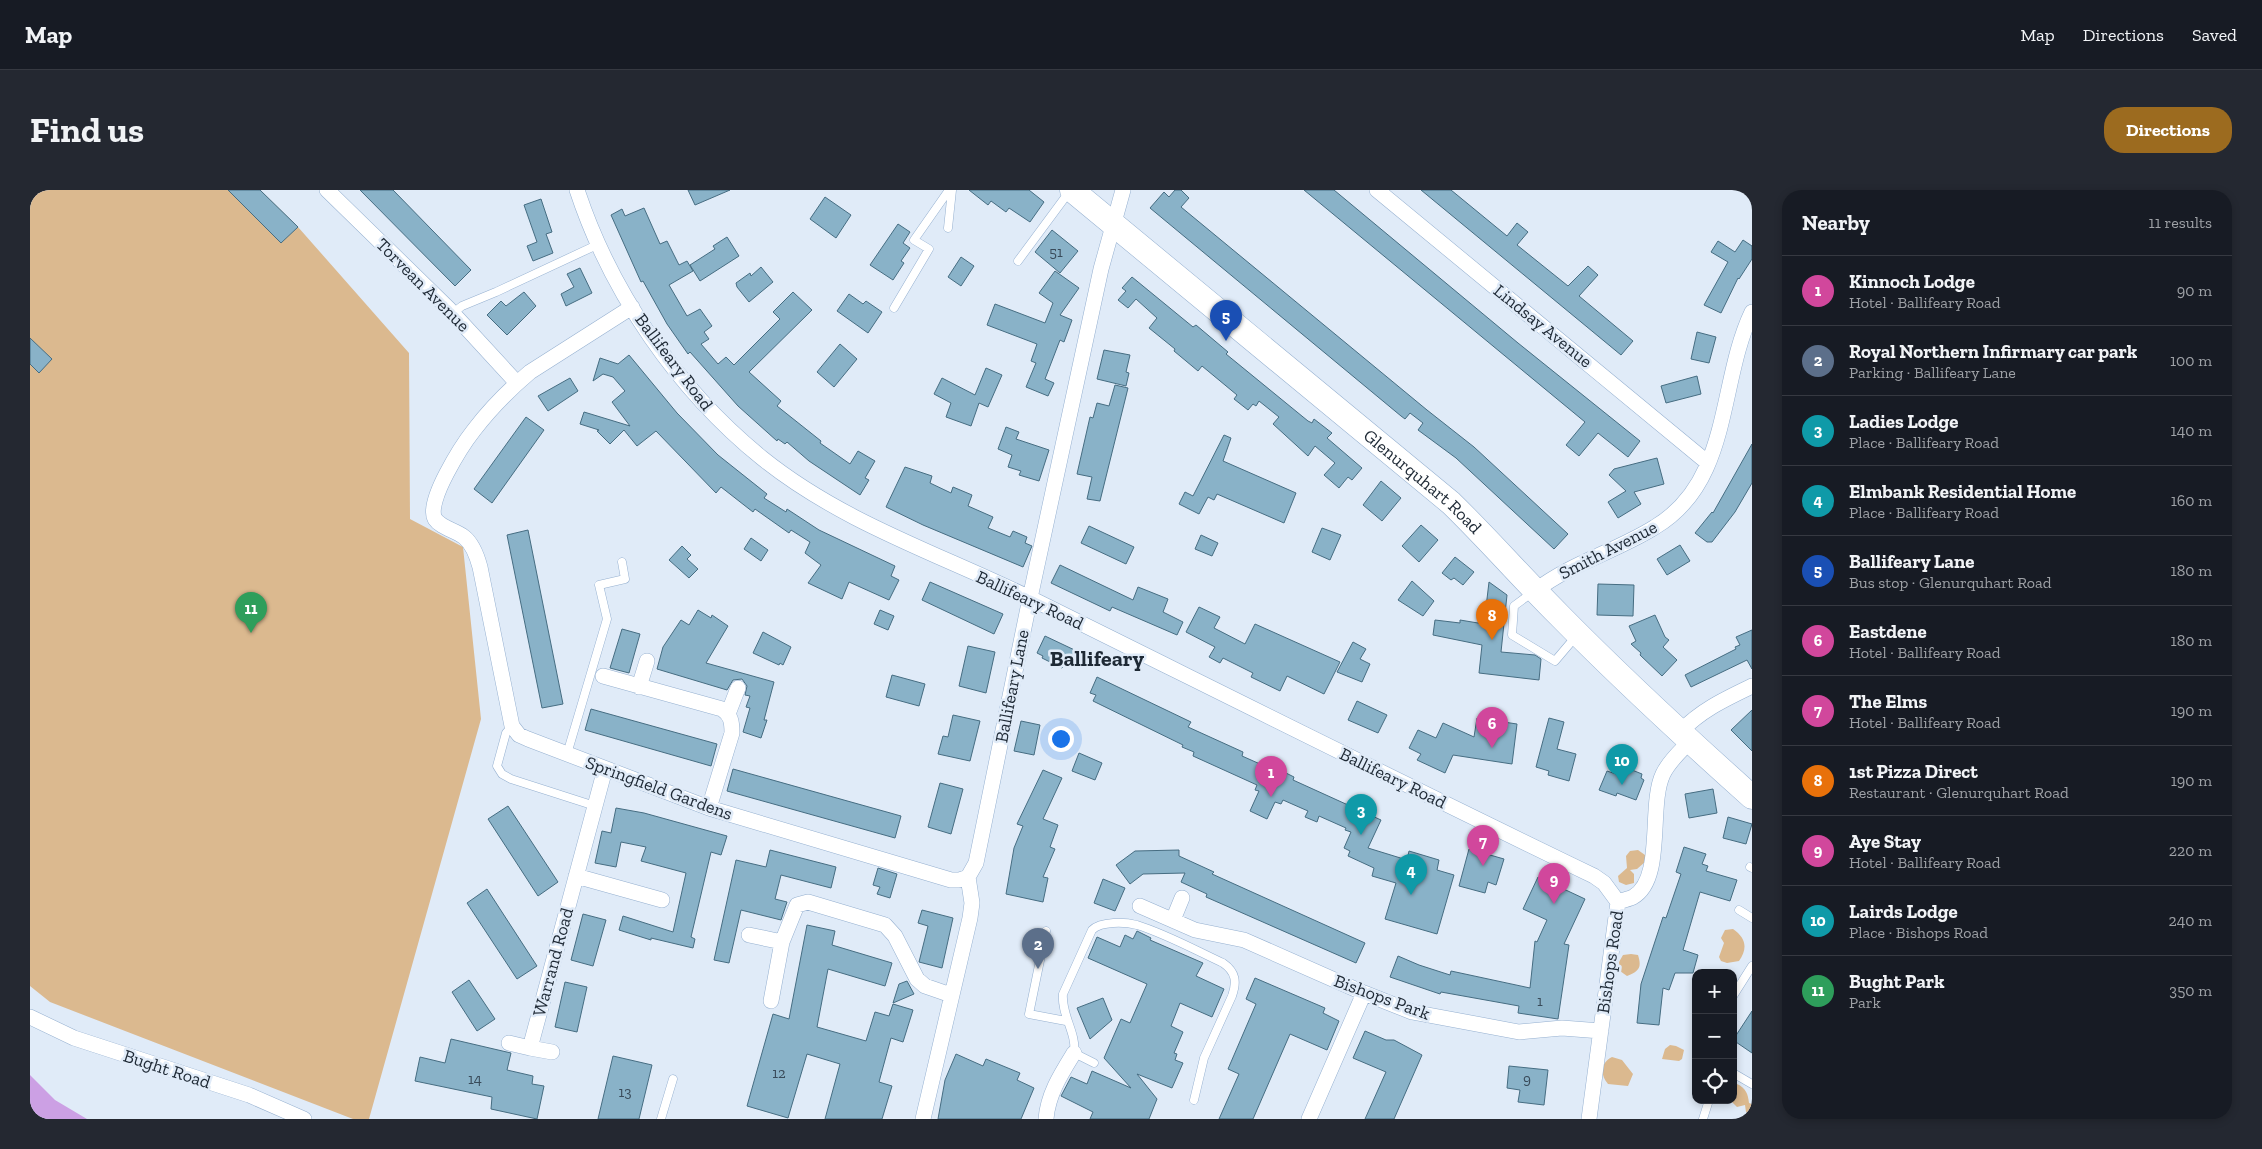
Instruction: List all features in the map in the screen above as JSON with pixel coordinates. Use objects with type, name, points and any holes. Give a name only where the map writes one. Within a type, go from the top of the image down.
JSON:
[{"type":"highway","name":"Glenurquhart Road","points":[[1071,190],[1451,503],[1491,542],[1535,591],[1578,634],[1752,797]]},
{"type":"street","name":"Torvean Avenue","points":[[327,190],[453,313],[517,383]]},
{"type":"street","name":"Ballifeary Road","points":[[577,190],[599,244],[632,307],[690,390],[721,422],[789,479],[824,502],[869,526],[1030,598],[1594,876],[1604,883],[1618,902]]},
{"type":"street","name":"Ballifeary Lane","points":[[968,877],[976,863],[1030,598],[1112,223],[1122,190]]},
{"type":"street","name":"Lindsay Avenue","points":[[1377,190],[1708,463]]},
{"type":"street","points":[[512,726],[480,566],[469,542],[435,519],[432,511],[434,500],[474,430],[517,383],[530,372],[632,307]]},
{"type":"street","name":"Smith Avenue","points":[[1535,591],[1564,572],[1655,527],[1672,515],[1699,483],[1719,435],[1739,347],[1752,312]]},
{"type":"street","points":[[639,687],[647,661]]},
{"type":"street","points":[[603,676],[722,709],[728,714],[732,721],[732,733],[709,808]]},
{"type":"street","name":"Bishops Road","points":[[1590,1119],[1618,902],[1634,897],[1646,884],[1651,864],[1658,790],[1663,774],[1672,761],[1694,718],[1712,705],[1752,686]]},
{"type":"street","points":[[728,714],[738,688]]},
{"type":"street","name":"Springfield Gardens","points":[[512,726],[519,735],[709,808],[951,880],[968,877]]},
{"type":"street","name":"Warrand Road","points":[[530,1048],[605,769]]},
{"type":"street","points":[[576,876],[662,900]]},
{"type":"street","points":[[923,1119],[970,918],[972,903],[968,877]]},
{"type":"street","points":[[1173,920],[1182,898]]},
{"type":"street","points":[[771,1001],[782,942],[797,905],[808,902],[885,925],[895,936],[918,979],[925,986],[951,995]]},
{"type":"street","name":"Bishops Park","points":[[1140,906],[1195,930],[1244,940],[1412,1012],[1519,1032],[1562,1028],[1601,1031]]},
{"type":"street","points":[[749,935],[782,942]]},
{"type":"street","points":[[1310,1119],[1364,993]]},
{"type":"street","name":"Bught Road","points":[[30,1016],[74,1038],[249,1095],[304,1119]]},
{"type":"street","points":[[509,1043],[552,1052]]},
{"type":"street","points":[[1046,1119],[1047,1105],[1059,1077],[1074,1054]]},
{"type":"lane","points":[[948,228],[951,190]]},
{"type":"lane","points":[[894,308],[928,249],[914,240],[951,190]]},
{"type":"lane","points":[[1018,261],[1071,190]]},
{"type":"lane","points":[[453,313],[462,306],[599,244]]},
{"type":"lane","points":[[567,754],[607,619],[599,585],[625,579],[622,562]]},
{"type":"lane","points":[[1535,591],[1514,606],[1512,635],[1555,661],[1578,634]]},
{"type":"lane","points":[[512,726],[506,732],[497,766],[502,774],[511,779],[595,806]]},
{"type":"lane","points":[[1739,910],[1752,918]]},
{"type":"lane","points":[[1094,1063],[1074,1054],[1075,1045],[1062,1004],[1063,994],[1083,948],[1096,925],[1139,926],[1223,963],[1233,973],[1235,986],[1204,1058],[1194,1100]]},
{"type":"lane","points":[[1046,932],[1029,1014],[1066,1021]]},
{"type":"lane","points":[[1737,990],[1752,966]]},
{"type":"lane","points":[[1737,1075],[1752,1084]]},
{"type":"lane","points":[[661,1119],[673,1079]]},
{"type":"lane","points":[[1703,1119],[1708,1104]]},
{"type":"shaded area","points":[[30,190],[260,190],[298,227],[409,353],[410,519],[463,547],[481,719],[369,1119],[353,1119],[50,1002],[30,986]]},
{"type":"shaded area","points":[[1638,850],[1645,855],[1645,862],[1637,869],[1630,870],[1634,874],[1634,883],[1626,885],[1619,882],[1618,876],[1627,868],[1626,856],[1630,851]]},
{"type":"shaded area","points":[[1733,929],[1743,940],[1744,952],[1739,961],[1727,963],[1721,961],[1719,957],[1724,943],[1721,938],[1725,930]]},
{"type":"shaded area","points":[[1623,955],[1638,955],[1640,963],[1637,971],[1627,976],[1620,971],[1619,962]]},
{"type":"shaded area","points":[[1670,1045],[1684,1050],[1682,1059],[1679,1061],[1662,1059],[1665,1049]]},
{"type":"shaded area","points":[[1612,1057],[1622,1060],[1633,1074],[1628,1086],[1608,1084],[1605,1081],[1602,1069],[1605,1062]]},
{"type":"shaded area","points":[[30,1075],[55,1100],[87,1119],[30,1119]]},
{"type":"shaded area","points":[[1737,1084],[1744,1089],[1749,1103],[1752,1104],[1752,1115],[1746,1112],[1745,1105],[1737,1107],[1734,1104],[1737,1104]]},
{"type":"building","points":[[228,190],[260,190],[298,227],[281,243]]},
{"type":"building","points":[[360,190],[393,190],[471,270],[455,286]]},
{"type":"building","points":[[688,190],[730,190],[695,205]]},
{"type":"building","points":[[969,190],[1029,190],[1044,202],[1030,222],[1009,208],[1006,212],[991,201],[988,205]]},
{"type":"building","points":[[1175,190],[1181,190],[1189,198],[1181,207],[1474,447],[1568,534],[1554,549],[1456,458],[1418,430],[1423,423],[1410,413],[1405,419],[1401,416],[1150,208],[1164,192],[1169,197]]},
{"type":"building","points":[[1304,190],[1334,190],[1518,343],[1640,441],[1628,457],[1598,433],[1579,456],[1566,445],[1585,422]]},
{"type":"building","points":[[1421,190],[1451,190],[1507,236],[1517,223],[1528,232],[1517,245],[1568,286],[1588,266],[1598,275],[1579,296],[1633,341],[1621,355]]},
{"type":"building","points":[[825,197],[851,215],[836,238],[810,219]]},
{"type":"building","points":[[541,199],[552,232],[546,234],[553,253],[533,261],[527,246],[537,242],[524,205]]},
{"type":"building","points":[[644,208],[660,244],[667,241],[679,265],[687,261],[693,271],[669,285],[687,316],[700,309],[712,326],[704,332],[709,339],[701,344],[718,364],[726,357],[734,365],[780,319],[773,312],[793,292],[812,310],[749,372],[781,401],[777,406],[821,441],[820,443],[850,464],[858,451],[875,461],[865,478],[869,480],[860,495],[809,461],[787,442],[785,444],[778,439],[777,441],[738,406],[690,352],[688,354],[667,324],[643,281],[641,282],[611,215],[622,209],[625,216]]},
{"type":"building","points":[[898,224],[910,232],[903,243],[910,248],[901,261],[904,263],[893,280],[870,265]]},
{"type":"building","points":[[1052,230],[1078,251],[1060,273],[1035,252]]},
{"type":"building","points":[[727,237],[739,256],[700,281],[690,265],[715,249],[713,246]]},
{"type":"building","points":[[1743,240],[1752,246],[1752,259],[1738,278],[1721,313],[1704,305],[1728,262],[1711,252],[1718,241],[1735,252]]},
{"type":"building","points":[[961,257],[974,266],[961,286],[948,277]]},
{"type":"building","points":[[761,267],[773,282],[749,302],[736,283],[750,273],[751,276]]},
{"type":"building","points":[[580,268],[592,293],[566,306],[561,294],[574,287],[567,274]]},
{"type":"building","points":[[1055,271],[1079,288],[1060,315],[1072,320],[1064,342],[1060,340],[1045,379],[1054,383],[1048,396],[1026,387],[1036,363],[1031,361],[1037,344],[987,325],[995,304],[1045,323],[1053,303],[1039,293]]},
{"type":"building","points":[[1132,277],[1193,327],[1196,325],[1228,352],[1226,354],[1308,421],[1312,423],[1314,419],[1332,433],[1327,438],[1362,468],[1352,480],[1348,477],[1339,488],[1324,475],[1335,463],[1315,446],[1308,456],[1273,424],[1279,417],[1259,401],[1256,406],[1253,404],[1248,410],[1234,399],[1237,395],[1202,366],[1198,371],[1149,328],[1157,318],[1136,299],[1128,308],[1118,300],[1126,291],[1122,288]]},
{"type":"building","points":[[524,292],[536,306],[507,335],[487,315],[501,301],[506,306]]},
{"type":"building","points":[[849,294],[863,304],[866,301],[882,312],[868,333],[837,311]]},
{"type":"building","points":[[1697,332],[1716,337],[1709,363],[1691,359]]},
{"type":"building","points":[[30,338],[52,359],[39,373],[30,364]]},
{"type":"building","points":[[840,344],[857,359],[834,387],[817,372]]},
{"type":"building","points":[[1104,350],[1130,355],[1126,372],[1129,373],[1126,386],[1097,379]]},
{"type":"building","points":[[629,355],[677,413],[718,455],[767,494],[764,498],[786,512],[787,509],[819,530],[895,566],[891,576],[899,580],[889,600],[849,582],[842,599],[808,583],[821,565],[805,553],[810,542],[791,530],[789,533],[755,509],[753,512],[721,487],[716,493],[656,431],[637,446],[624,430],[610,444],[597,431],[599,430],[580,424],[584,412],[630,426],[612,402],[625,391],[613,377],[603,374],[593,381],[600,358],[618,364]]},
{"type":"building","points":[[986,368],[1002,375],[988,407],[979,403],[971,426],[946,417],[951,403],[934,394],[942,378],[975,395]]},
{"type":"building","points":[[1697,376],[1701,394],[1666,403],[1661,386]]},
{"type":"building","points":[[570,378],[578,391],[548,411],[538,396]]},
{"type":"building","points":[[1115,385],[1128,388],[1100,501],[1087,499],[1092,477],[1077,474],[1090,417],[1093,418],[1097,403],[1109,406]]},
{"type":"building","points":[[526,417],[544,430],[492,503],[474,489]]},
{"type":"building","points":[[1006,427],[1019,432],[1016,439],[1049,450],[1039,481],[1019,475],[1021,471],[1008,467],[1012,455],[998,449]]},
{"type":"building","points":[[1224,435],[1231,438],[1223,461],[1296,493],[1284,523],[1217,494],[1214,500],[1208,497],[1199,514],[1179,504],[1185,492],[1193,496]]},
{"type":"building","points":[[1752,444],[1752,483],[1735,512],[1712,542],[1707,542],[1695,533],[1713,513]]},
{"type":"building","points":[[1657,458],[1664,484],[1634,492],[1641,504],[1618,518],[1608,502],[1626,491],[1609,475],[1614,469]]},
{"type":"building","points":[[905,467],[932,476],[930,483],[951,493],[953,487],[972,495],[968,506],[993,517],[988,528],[1010,537],[1013,531],[1027,537],[1025,543],[1032,546],[1023,567],[923,525],[886,507]]},
{"type":"building","points":[[1381,481],[1401,498],[1382,521],[1363,505]]},
{"type":"building","points":[[1421,525],[1438,540],[1419,562],[1402,546]]},
{"type":"building","points":[[1089,526],[1134,547],[1126,564],[1081,543]]},
{"type":"building","points":[[1322,528],[1341,535],[1330,560],[1312,552]]},
{"type":"building","points":[[528,530],[563,704],[542,708],[507,535]]},
{"type":"building","points":[[1201,535],[1218,543],[1212,556],[1195,549]]},
{"type":"building","points":[[751,538],[768,550],[761,561],[744,549]]},
{"type":"building","points":[[1680,545],[1690,561],[1667,575],[1657,559]]},
{"type":"building","points":[[682,546],[691,555],[687,559],[698,569],[689,578],[669,560]]},
{"type":"building","points":[[1455,557],[1474,572],[1463,585],[1454,578],[1451,580],[1442,573]]},
{"type":"building","points":[[1060,565],[1133,600],[1138,587],[1168,599],[1163,612],[1183,622],[1177,635],[1112,607],[1110,611],[1051,583]]},
{"type":"building","points":[[1412,581],[1434,601],[1423,616],[1398,600]]},
{"type":"building","points":[[930,582],[1003,614],[994,634],[922,600]]},
{"type":"building","points":[[1489,582],[1507,595],[1501,652],[1535,655],[1541,659],[1539,680],[1479,673],[1482,645],[1433,635],[1435,620],[1460,623],[1460,620],[1484,624]]},
{"type":"building","points":[[1598,584],[1634,585],[1633,616],[1597,615]]},
{"type":"building","points":[[1199,607],[1220,617],[1214,628],[1245,644],[1255,624],[1340,662],[1324,694],[1287,676],[1280,691],[1251,677],[1253,673],[1223,658],[1220,663],[1209,657],[1215,647],[1186,632]]},
{"type":"building","points":[[698,610],[711,618],[712,615],[728,626],[706,663],[774,682],[764,720],[767,720],[761,738],[743,732],[750,708],[746,707],[750,696],[745,695],[747,686],[742,679],[733,680],[727,690],[657,669],[663,647],[681,620],[689,625]]},
{"type":"building","points":[[880,610],[894,616],[888,630],[874,624]]},
{"type":"building","points":[[1655,615],[1665,637],[1669,640],[1663,647],[1677,660],[1662,676],[1631,644],[1636,641],[1629,626]]},
{"type":"building","points":[[622,629],[640,634],[629,673],[610,668]]},
{"type":"building","points":[[1752,630],[1752,669],[1747,660],[1691,687],[1685,675],[1736,649],[1735,647],[1740,645],[1736,637]]},
{"type":"building","points":[[763,632],[791,647],[783,665],[753,653]]},
{"type":"building","points":[[1045,636],[1083,654],[1077,666],[1066,661],[1062,668],[1042,658],[1043,656],[1037,653]]},
{"type":"building","points":[[1353,642],[1366,649],[1360,659],[1370,664],[1362,682],[1337,672]]},
{"type":"building","points":[[968,646],[995,652],[986,693],[959,686]]},
{"type":"building","points":[[892,675],[925,684],[919,706],[886,697]]},
{"type":"building","points":[[1097,677],[1191,722],[1188,727],[1243,752],[1242,756],[1269,768],[1270,765],[1294,777],[1293,780],[1381,820],[1368,848],[1407,860],[1409,851],[1439,860],[1437,870],[1454,875],[1437,934],[1385,919],[1396,883],[1372,876],[1374,868],[1348,856],[1350,851],[1344,848],[1351,832],[1345,830],[1346,828],[1319,816],[1317,822],[1305,817],[1308,811],[1283,800],[1281,804],[1275,802],[1267,819],[1250,811],[1259,791],[1255,790],[1257,785],[1193,756],[1194,752],[1182,747],[1183,745],[1093,701],[1096,695],[1090,693]]},
{"type":"building","points":[[1357,701],[1387,715],[1378,733],[1348,720]]},
{"type":"building","points":[[591,709],[717,744],[711,766],[585,730]]},
{"type":"building","points":[[1752,710],[1752,751],[1731,730]]},
{"type":"building","points":[[953,715],[980,721],[970,761],[938,754],[943,736],[948,737]]},
{"type":"building","points":[[1477,718],[1517,724],[1512,764],[1453,755],[1445,773],[1417,760],[1421,754],[1409,748],[1418,730],[1436,738],[1443,723],[1474,737]]},
{"type":"building","points":[[1549,718],[1564,722],[1557,749],[1576,754],[1569,781],[1548,775],[1549,771],[1536,767]]},
{"type":"building","points":[[1021,721],[1040,725],[1034,755],[1014,751]]},
{"type":"building","points":[[1079,753],[1102,763],[1095,780],[1072,771]]},
{"type":"building","points":[[1622,766],[1642,774],[1641,778],[1644,780],[1636,800],[1617,793],[1616,796],[1599,790],[1607,771],[1619,775]]},
{"type":"building","points":[[733,769],[901,816],[895,838],[727,791]]},
{"type":"building","points":[[1043,770],[1062,778],[1043,819],[1058,825],[1050,847],[1055,849],[1043,877],[1048,878],[1043,902],[1006,894],[1014,848],[1023,826],[1017,824]]},
{"type":"building","points":[[940,783],[963,789],[951,834],[928,827]]},
{"type":"building","points":[[1713,789],[1717,813],[1689,818],[1685,794]]},
{"type":"building","points":[[508,806],[558,882],[538,896],[488,819]]},
{"type":"building","points":[[616,808],[644,813],[727,836],[721,855],[711,852],[691,937],[695,939],[693,948],[651,938],[651,940],[619,930],[623,916],[673,932],[686,873],[641,861],[646,847],[621,842],[616,867],[595,863],[602,831],[611,833]]},
{"type":"building","points":[[1728,817],[1752,824],[1746,844],[1723,838]]},
{"type":"building","points":[[1684,847],[1706,854],[1702,864],[1708,866],[1706,871],[1737,880],[1730,901],[1700,892],[1683,950],[1698,955],[1694,969],[1692,969],[1692,973],[1675,973],[1669,990],[1663,988],[1659,1025],[1637,1023],[1641,984],[1663,917],[1666,918],[1681,874],[1676,872]]},
{"type":"building","points":[[1469,849],[1504,859],[1496,885],[1488,882],[1485,893],[1459,886]]},
{"type":"building","points":[[770,850],[836,867],[831,888],[781,875],[775,899],[787,902],[781,920],[741,910],[729,963],[714,960],[736,860],[766,867]]},
{"type":"building","points":[[1179,850],[1179,856],[1214,872],[1212,874],[1365,943],[1356,963],[1206,897],[1207,894],[1181,882],[1185,873],[1143,874],[1130,884],[1116,865],[1135,851]]},
{"type":"building","points":[[878,868],[897,874],[890,898],[877,894],[880,887],[873,885]]},
{"type":"building","points":[[1538,877],[1585,899],[1564,944],[1569,945],[1558,1019],[1518,1013],[1519,1006],[1441,992],[1440,994],[1390,977],[1398,956],[1450,975],[1451,971],[1530,988],[1535,941],[1537,942],[1547,920],[1523,909]]},
{"type":"building","points":[[1103,879],[1125,888],[1115,911],[1094,903]]},
{"type":"building","points":[[487,889],[537,966],[517,979],[467,903]]},
{"type":"building","points":[[922,910],[953,918],[942,968],[919,962],[928,926],[918,923]]},
{"type":"building","points":[[583,914],[606,920],[593,966],[571,960]]},
{"type":"building","points":[[807,925],[835,931],[832,945],[892,963],[885,986],[828,969],[817,1027],[866,1041],[875,1012],[889,1016],[893,1004],[913,1010],[903,1042],[891,1038],[879,1082],[892,1086],[882,1119],[825,1119],[840,1064],[807,1054],[788,1118],[747,1106],[773,1014],[789,1019]]},
{"type":"building","points":[[1137,931],[1151,938],[1150,940],[1203,963],[1196,976],[1224,989],[1212,1017],[1180,1003],[1171,1026],[1183,1032],[1174,1053],[1177,1054],[1175,1060],[1183,1063],[1172,1088],[1137,1074],[1157,1099],[1149,1119],[1090,1119],[1093,1112],[1061,1096],[1071,1077],[1087,1084],[1092,1071],[1131,1088],[1104,1058],[1121,1019],[1130,1023],[1147,984],[1088,958],[1097,937],[1120,947],[1125,935],[1133,939]]},
{"type":"building","points":[[1255,978],[1325,1008],[1323,1013],[1339,1021],[1327,1050],[1290,1034],[1253,1119],[1219,1119],[1239,1074],[1228,1069],[1256,1004],[1246,999]]},
{"type":"building","points":[[469,980],[495,1019],[477,1031],[452,992]]},
{"type":"building","points":[[907,981],[914,994],[893,1003],[899,984]]},
{"type":"building","points":[[565,982],[587,987],[577,1032],[555,1027]]},
{"type":"building","points":[[1103,998],[1112,1020],[1090,1039],[1077,1008]]},
{"type":"building","points":[[1752,1011],[1752,1053],[1737,1043],[1737,1034]]},
{"type":"building","points":[[1365,1031],[1386,1040],[1394,1040],[1422,1055],[1394,1119],[1365,1119],[1386,1072],[1353,1058]]},
{"type":"building","points":[[451,1039],[511,1053],[507,1070],[533,1076],[532,1084],[544,1086],[537,1119],[491,1109],[492,1097],[415,1081],[420,1057],[445,1063]]},
{"type":"building","points":[[956,1054],[983,1066],[986,1059],[1020,1073],[1017,1080],[1034,1088],[1021,1119],[938,1119],[945,1080]]},
{"type":"building","points":[[613,1056],[652,1065],[639,1119],[598,1119]]},
{"type":"building","points":[[1509,1066],[1548,1070],[1544,1105],[1518,1102],[1520,1090],[1507,1088]]},
{"type":"place","name":"Ballifeary Lane","points":[[1226,341]]},
{"type":"place","name":"Bught Park","points":[[251,633]]},
{"type":"place","name":"1st Pizza Direct","points":[[1492,640]]},
{"type":"place","name":"Eastdene","points":[[1492,748]]},
{"type":"place","name":"Lairds Lodge","points":[[1622,785]]},
{"type":"place","name":"Kinnoch Lodge","points":[[1271,797]]},
{"type":"place","name":"Ladies Lodge","points":[[1361,835]]},
{"type":"place","name":"The Elms","points":[[1483,866]]},
{"type":"place","name":"Elmbank Residential Home","points":[[1411,895]]},
{"type":"place","name":"Aye Stay","points":[[1554,904]]},
{"type":"place","name":"Royal Northern Infirmary car park","points":[[1038,969]]},
{"type":"district","name":"Ballifeary","points":[[1097,658]]}]
